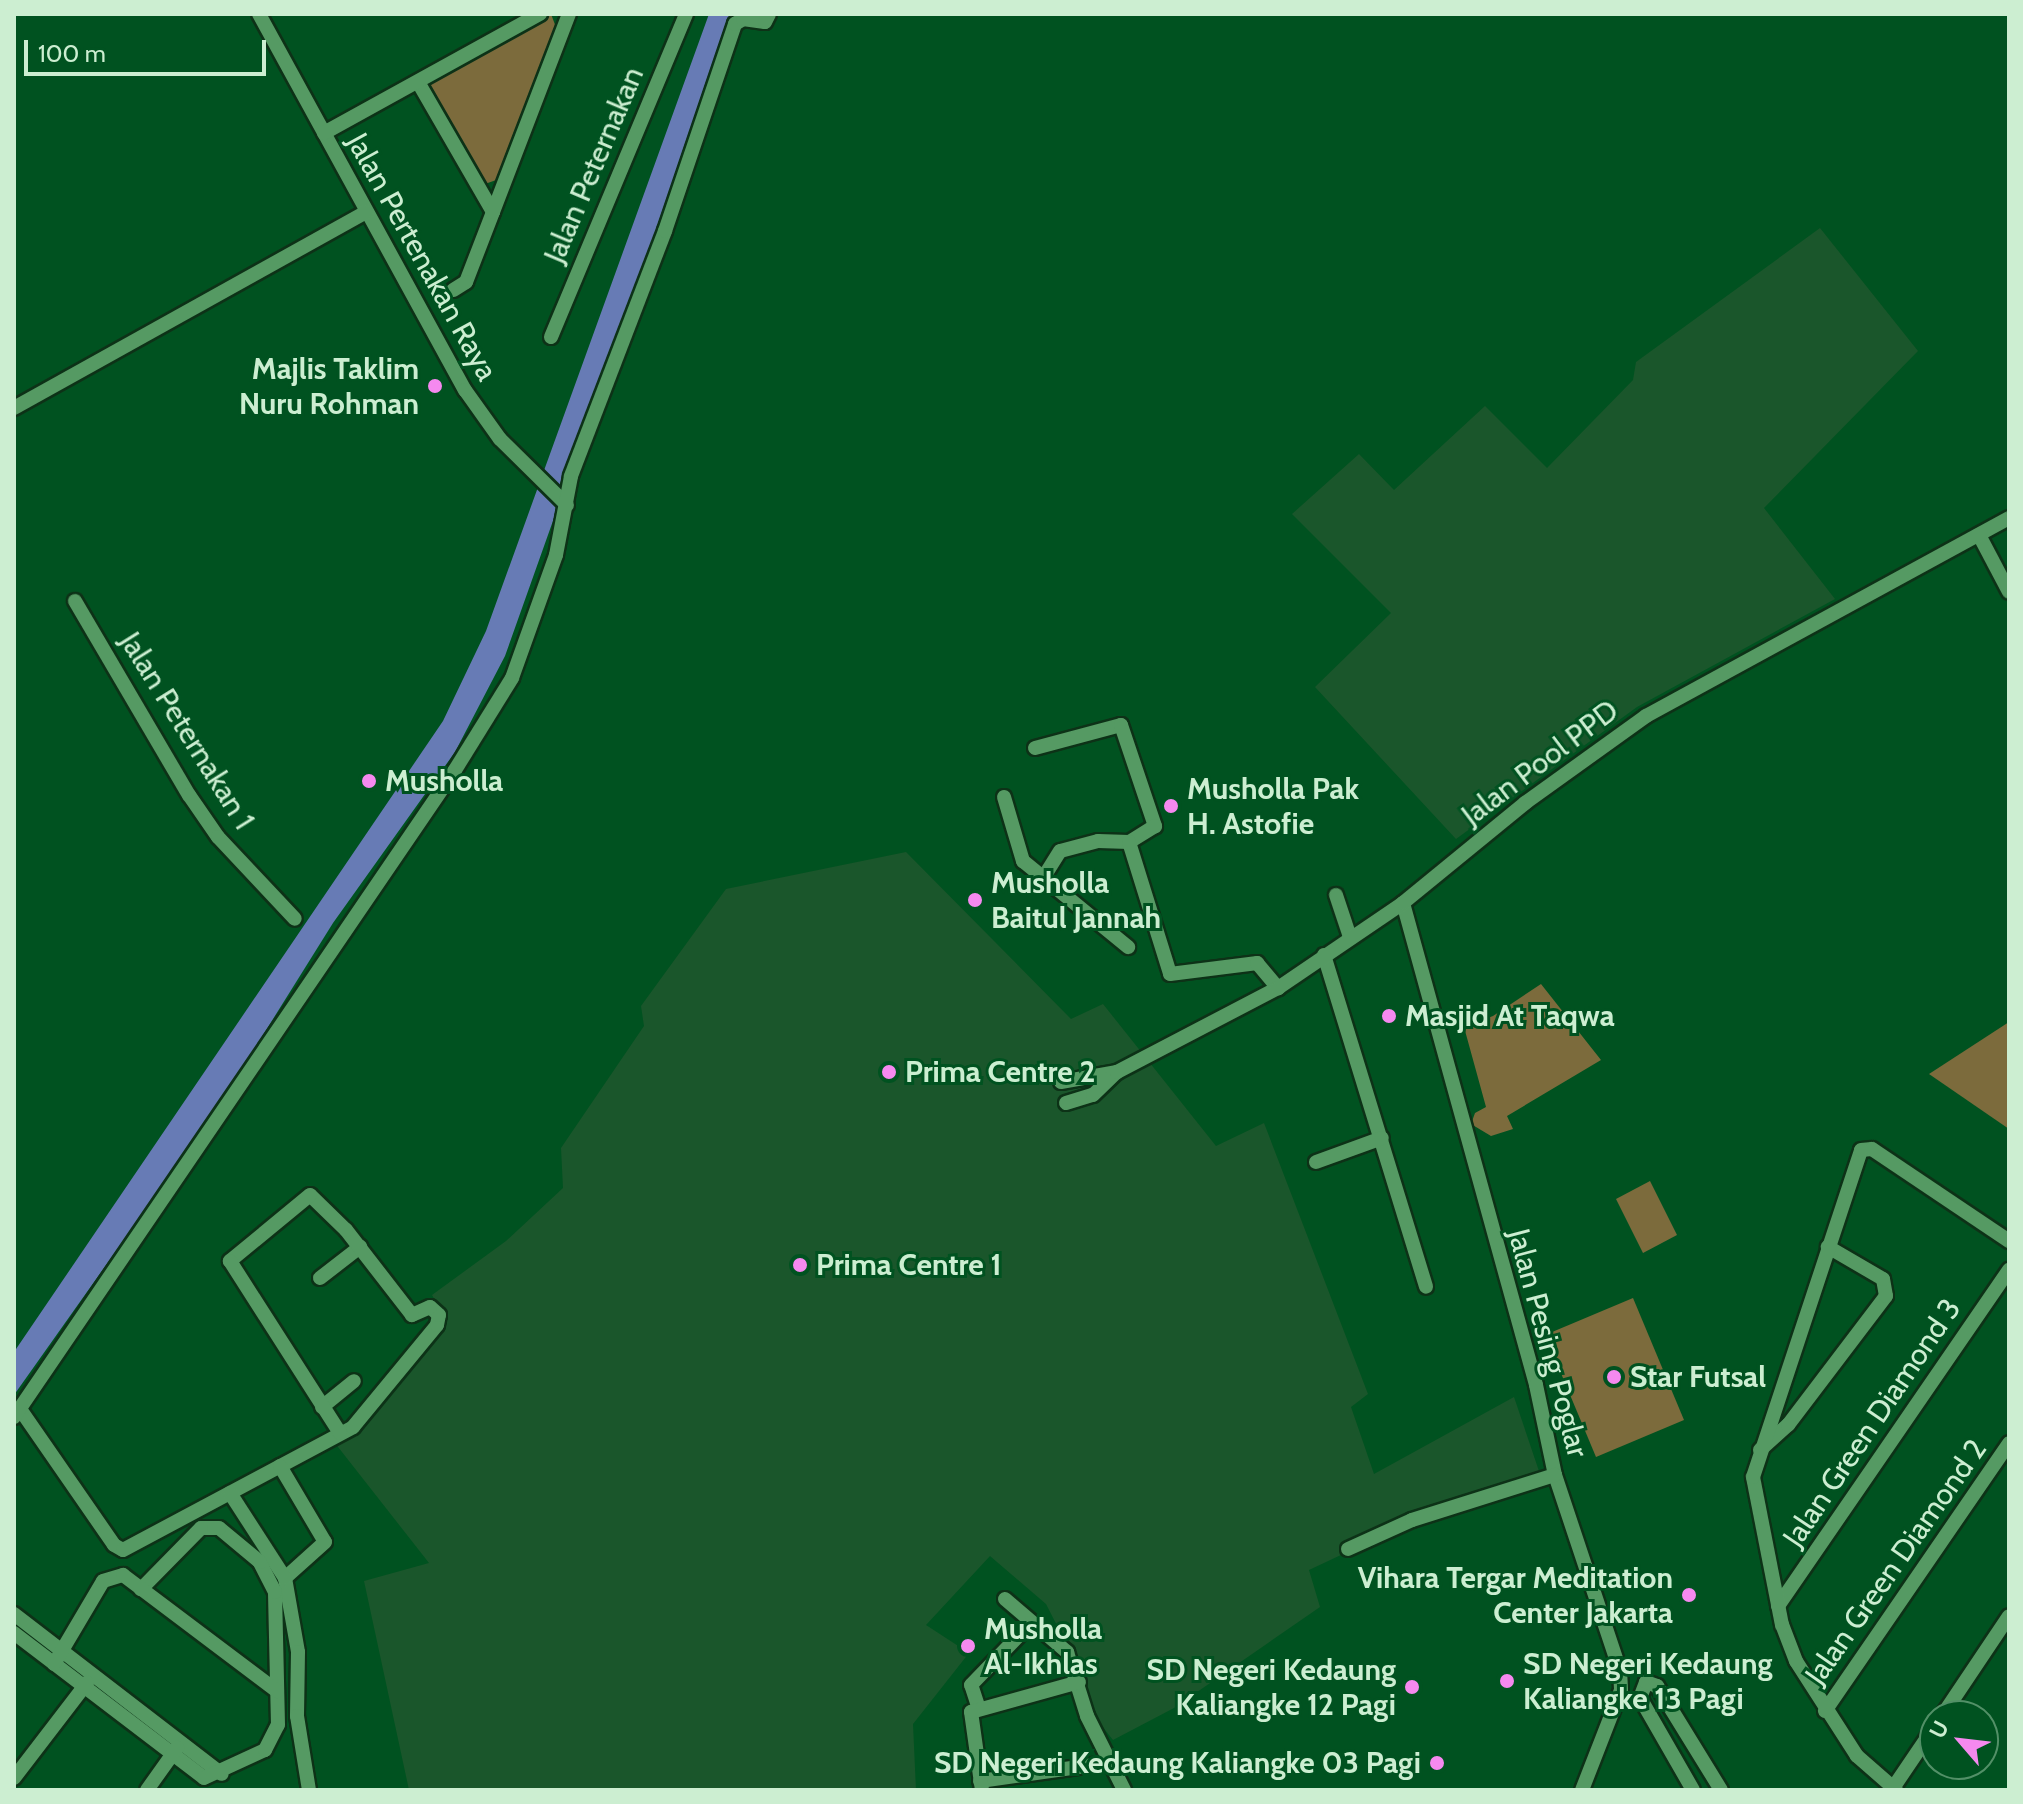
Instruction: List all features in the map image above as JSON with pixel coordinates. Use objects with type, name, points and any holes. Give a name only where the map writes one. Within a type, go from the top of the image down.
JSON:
[{"type":"street","name":"Jalan Pertenakan Raya","points":[[259,14],[478,410],[563,500]]},
{"type":"street","points":[[324,133],[540,14]]},
{"type":"street","points":[[453,290],[466,282],[569,14]]},
{"type":"street","name":"Jalan Peternakan","points":[[551,337],[686,14]]},
{"type":"street","points":[[340,1433],[231,1258],[306,1195],[322,1204],[360,1247],[412,1315],[430,1307],[439,1320],[364,1418],[340,1433],[230,1493],[118,1549],[17,1413],[494,709],[526,645],[571,476],[665,231],[735,24],[743,19],[767,18]]},
{"type":"street","points":[[418,82],[493,212]]},
{"type":"street","points":[[14,408],[366,212]]},
{"type":"street","name":"Jalan Pool PPD","points":[[1066,1103],[1093,1095],[1117,1072],[1278,988],[1403,903],[1525,803],[1646,716],[2009,518]]},
{"type":"street","points":[[1979,535],[2009,592]]},
{"type":"street","name":"Jalan Peternakan 1","points":[[75,601],[218,837],[295,919]]},
{"type":"street","points":[[1035,748],[1123,727],[1155,826],[1129,842],[1098,841],[1060,851],[1045,875]]},
{"type":"street","points":[[1004,797],[1023,861],[1045,875],[1128,947]]},
{"type":"street","points":[[1129,842],[1170,974],[1191,975],[1257,963],[1278,988]]},
{"type":"street","points":[[1336,895],[1350,937]]},
{"type":"street","name":"Jalan Pesing Poglar","points":[[1403,903],[1536,1385],[1555,1475],[1622,1681],[1582,1790]]},
{"type":"street","points":[[1324,955],[1426,1287]]},
{"type":"street","name":"Jalan Pool PPD","points":[[1061,1082],[1088,1073],[1117,1072]]},
{"type":"street","points":[[1316,1162],[1382,1138]]},
{"type":"street","points":[[1919,1751],[1894,1789],[1857,1756],[1825,1711],[1796,1661],[1778,1606],[1754,1488],[1760,1450],[1858,1154],[1865,1147],[2009,1241]]},
{"type":"street","points":[[320,1278],[360,1247]]},
{"type":"street","points":[[1760,1450],[1788,1425],[1886,1296],[1883,1279],[1828,1247]]},
{"type":"street","name":"Jalan Green Diamond 3","points":[[1778,1606],[2009,1270]]},
{"type":"street","points":[[322,1407],[354,1381]]},
{"type":"street","name":"Jalan Green Diamond 2","points":[[1825,1711],[2009,1443]]},
{"type":"street","points":[[280,1466],[325,1542],[285,1578]]},
{"type":"street","points":[[1348,1549],[1412,1520],[1555,1475]]},
{"type":"street","points":[[230,1493],[285,1578],[298,1652],[297,1716],[309,1790]]},
{"type":"street","points":[[14,1614],[92,1675],[206,1779],[222,1774],[271,1745],[278,1725],[275,1592],[256,1558],[223,1530],[196,1530],[141,1589]]},
{"type":"street","points":[[54,1664],[59,1649],[107,1577],[123,1575],[277,1691]]},
{"type":"street","points":[[1005,1599],[1067,1652],[1079,1682],[1087,1716],[1114,1762],[1124,1790]]},
{"type":"street","points":[[1953,1700],[2009,1616]]},
{"type":"street","points":[[979,1709],[971,1685],[1031,1623]]},
{"type":"street","points":[[14,1633],[83,1688],[176,1750]]},
{"type":"street","points":[[16,1770],[92,1675]]},
{"type":"street","points":[[1079,1682],[979,1709],[969,1721],[981,1786],[1114,1762]]},
{"type":"street","points":[[1693,1790],[1640,1698],[1646,1682],[1657,1686],[1721,1790]]},
{"type":"street","points":[[147,1790],[176,1750]]},
{"type":"shaded area","points":[[544,14],[551,14],[557,30],[502,178],[482,185],[422,83]]},
{"type":"shaded area","points":[[1820,228],[1918,351],[1764,508],[1835,599],[1637,707],[1456,839],[1315,687],[1391,613],[1292,514],[1359,454],[1394,490],[1485,406],[1547,468],[1633,380],[1636,362]]},
{"type":"shaded area","points":[[906,852],[1071,1019],[1103,1004],[1216,1146],[1264,1123],[1368,1394],[1351,1407],[1374,1474],[1514,1397],[1543,1483],[1409,1523],[1309,1570],[1320,1607],[1174,1708],[1113,1740],[1086,1706],[1072,1655],[1046,1604],[990,1556],[926,1625],[969,1653],[913,1724],[916,1790],[409,1790],[364,1581],[429,1563],[331,1438],[362,1422],[443,1314],[432,1295],[506,1241],[563,1188],[561,1148],[644,1026],[641,1006],[726,889]]},
{"type":"shaded area","points":[[1541,984],[1601,1060],[1507,1116],[1513,1129],[1491,1136],[1471,1124],[1475,1113],[1486,1107],[1464,1027],[1493,1016]]},
{"type":"shaded area","points":[[2009,1022],[2009,1129],[1929,1074]]},
{"type":"shaded area","points":[[1650,1181],[1677,1235],[1643,1253],[1616,1199]]},
{"type":"shaded area","name":"Star Futsal","points":[[1633,1298],[1684,1420],[1596,1457],[1545,1335]]},
{"type":"water","points":[[709,14],[733,14],[505,656],[455,752],[333,923],[218,1107],[14,1395],[14,1352],[443,721],[486,631]]},
{"type":"place","name":"Majlis Taklim Nuru Rohman","points":[[435,386]]},
{"type":"place","name":"Musholla","points":[[369,781]]},
{"type":"place","name":"Musholla Pak H. Astofie","points":[[1171,806]]},
{"type":"place","name":"Musholla Baitul Jannah","points":[[975,900]]},
{"type":"place","name":"Masjid At Taqwa","points":[[1389,1016]]},
{"type":"place","name":"Prima Centre 2","points":[[889,1072]]},
{"type":"place","name":"Prima Centre 1","points":[[800,1265]]},
{"type":"place","name":"Star Futsal","points":[[1614,1377]]},
{"type":"place","name":"Vihara Tergar Meditation Center Jakarta","points":[[1689,1595]]},
{"type":"place","name":"Musholla Al-Ikhlas","points":[[968,1646]]},
{"type":"place","name":"SD Negeri Kedaung Kaliangke 13 Pagi","points":[[1507,1681]]},
{"type":"place","name":"SD Negeri Kedaung Kaliangke 12 Pagi","points":[[1412,1687]]},
{"type":"place","name":"SD Negeri Kedaung Kaliangke 03 Pagi","points":[[1437,1763]]}]
